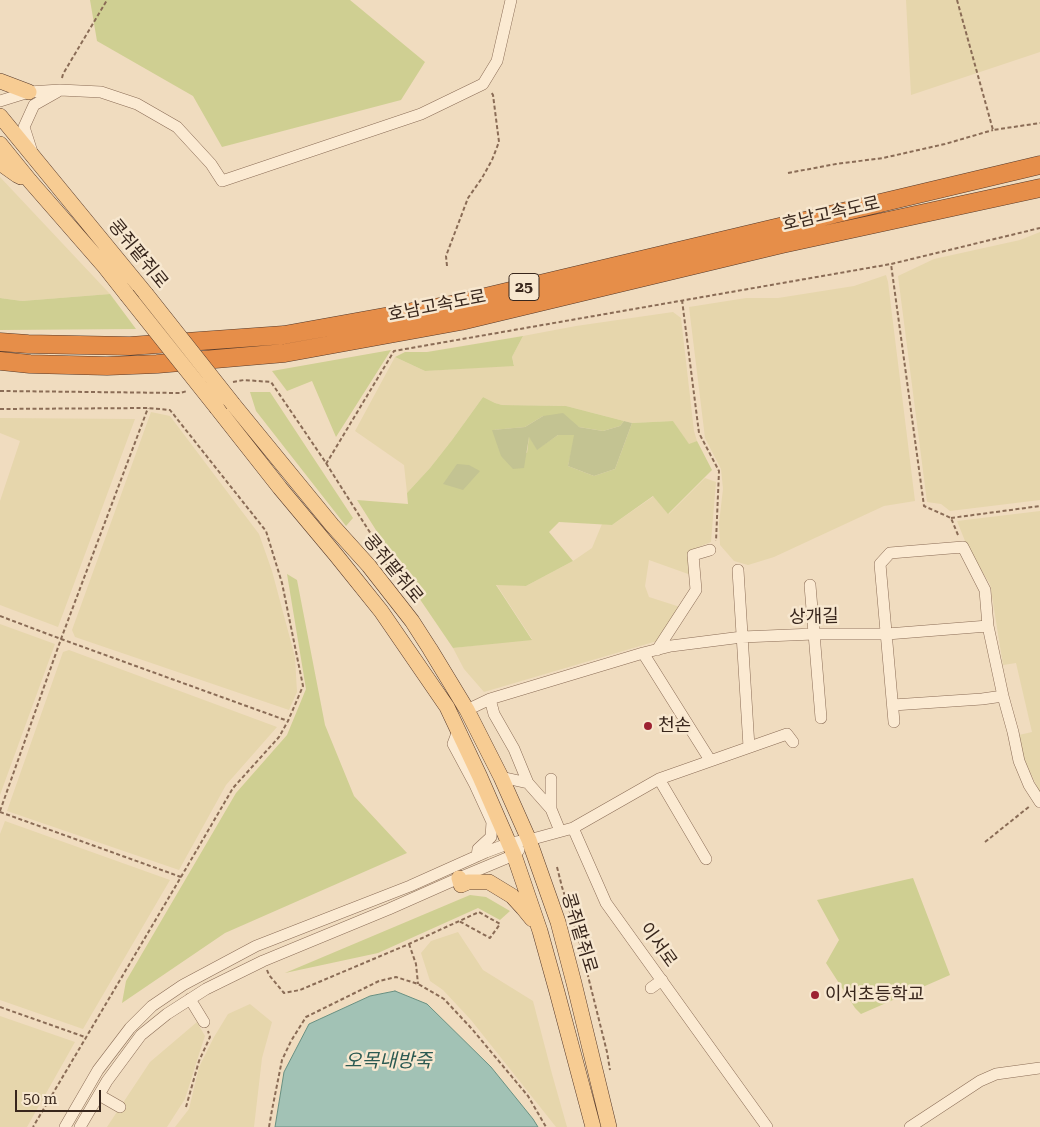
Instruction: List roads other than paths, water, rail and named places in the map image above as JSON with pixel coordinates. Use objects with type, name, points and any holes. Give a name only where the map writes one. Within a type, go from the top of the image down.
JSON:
[{"type":"highway","name":"호남고속도로","points":[[0,342],[130,346],[284,336],[456,304],[1040,165]]},
{"type":"highway","name":"호남고속도로","points":[[0,361],[30,364],[107,366],[156,364],[285,353],[461,321],[782,244],[1040,188]]},
{"type":"main road","points":[[0,81],[28,92]]},
{"type":"main road","name":"콩쥐팥쥐로","points":[[0,116],[332,525],[369,566],[412,622],[467,710],[501,777],[529,840],[558,922],[609,1127]]},
{"type":"main road","name":"콩쥐팥쥐로","points":[[0,144],[106,267],[280,488],[381,611],[447,707],[512,849],[540,931],[558,992],[593,1127]]},
{"type":"main road","points":[[0,163],[17,175],[30,181]]},
{"type":"main road","points":[[458,878],[461,884],[489,882],[512,896],[540,931]]},
{"type":"street","points":[[0,101],[28,92],[60,90],[101,92],[137,104],[177,127],[211,164],[222,181],[421,114],[483,84],[497,61],[511,0]]},
{"type":"street","points":[[34,156],[24,127],[34,105],[60,90]]},
{"type":"street","points":[[894,722],[880,564],[890,553],[963,547],[985,590],[988,626],[1019,761],[1029,785],[1039,801]]},
{"type":"street","points":[[658,650],[696,590],[693,555],[710,550]]},
{"type":"street","points":[[738,570],[749,747]]},
{"type":"street","points":[[810,585],[821,718]]},
{"type":"street","name":"상개길","points":[[467,710],[490,699],[671,646],[742,637],[814,634],[887,634],[988,626]]},
{"type":"street","points":[[643,653],[710,760]]},
{"type":"street","points":[[893,705],[1003,696]]},
{"type":"street","points":[[490,699],[494,714],[514,749],[528,783],[551,809],[560,831]]},
{"type":"street","points":[[458,731],[454,744],[492,822],[491,837],[478,849],[478,856]]},
{"type":"street","points":[[80,1127],[107,1081],[141,1035],[167,1014],[206,988],[264,961],[458,878],[529,840],[573,828],[659,779],[787,734],[793,742]]},
{"type":"street","points":[[501,777],[528,783]]},
{"type":"street","points":[[551,779],[551,809]]},
{"type":"street","points":[[659,779],[706,859]]},
{"type":"street","name":"이서로","points":[[573,828],[606,903],[662,980],[760,1123]]},
{"type":"street","points":[[65,1127],[98,1070],[130,1028],[152,1006],[183,984],[256,946],[410,886],[478,856],[512,849]]},
{"type":"street","points":[[283,935],[289,951]]},
{"type":"street","points":[[651,988],[662,980]]},
{"type":"street","points":[[190,999],[204,1022]]},
{"type":"street","points":[[910,1127],[980,1081],[996,1074],[1040,1068]]},
{"type":"street","points":[[99,1095],[120,1107]]},
{"type":"water","name":"오목내방죽","points":[[395,991],[427,1004],[491,1067],[538,1127],[275,1127],[284,1072],[309,1024],[370,996]]},
{"type":"place","name":"천손","points":[[648,726]]},
{"type":"place","name":"이서초등학교","points":[[815,995]]}]
